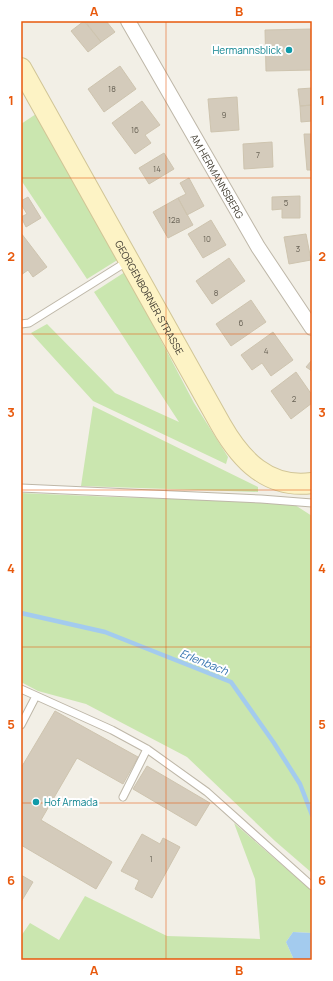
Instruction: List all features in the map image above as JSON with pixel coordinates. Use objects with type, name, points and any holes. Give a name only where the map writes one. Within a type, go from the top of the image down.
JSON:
[{"type":"main road","name":"GEORGENBORNER STRASSE","points":[[21,68],[234,446],[252,466],[273,478],[292,483],[312,483]]},
{"type":"street","name":"AM HERMANNSBERG","points":[[128,21],[258,247],[312,328]]},
{"type":"lane","points":[[21,324],[29,323],[128,260]]},
{"type":"lane","points":[[21,488],[254,498],[312,503]]},
{"type":"lane","points":[[21,689],[112,730],[147,749],[207,792],[312,886]]},
{"type":"lane","points":[[21,725],[36,696]]},
{"type":"lane","points":[[123,797],[147,749]]},
{"type":"green space","points":[[39,112],[119,259],[87,279],[21,180],[21,124]]},
{"type":"green space","points":[[125,272],[194,403],[228,457],[226,464],[93,401],[31,333],[47,324],[115,393],[179,422],[94,292]]},
{"type":"green space","points":[[93,406],[258,487],[258,492],[81,486]]},
{"type":"green space","points":[[21,493],[224,500],[295,505],[312,516],[312,873],[275,841],[187,757],[86,704],[38,691],[21,682]]},
{"type":"green space","points":[[234,823],[312,891],[312,933],[293,932],[286,942],[294,960],[21,960],[21,936],[30,923],[59,940],[85,896],[167,936],[260,939],[255,879]]},
{"type":"water","points":[[293,932],[312,933],[312,960],[294,960],[286,942]]},
{"type":"building","points":[[84,21],[101,42],[88,52],[71,31]]},
{"type":"building","points":[[85,21],[106,21],[115,32],[101,42]]},
{"type":"building","name":"Hermannsblick","points":[[312,29],[312,70],[266,71],[265,30]]},
{"type":"building","points":[[120,66],[136,89],[104,112],[88,89]]},
{"type":"building","points":[[312,88],[312,105],[300,106],[298,89]]},
{"type":"building","points":[[237,97],[239,130],[211,132],[208,99]]},
{"type":"building","points":[[142,101],[160,125],[145,135],[151,143],[135,154],[112,123]]},
{"type":"building","points":[[312,105],[312,121],[301,122],[300,106]]},
{"type":"building","points":[[304,134],[312,134],[312,170],[307,170]]},
{"type":"building","points":[[272,142],[273,167],[244,169],[243,144]]},
{"type":"building","points":[[164,153],[174,169],[149,184],[139,168]]},
{"type":"building","points":[[189,178],[204,206],[187,215],[178,198],[186,194],[180,183]]},
{"type":"building","points":[[300,196],[300,218],[282,218],[282,209],[272,210],[272,197]]},
{"type":"building","points":[[28,197],[41,218],[26,227],[21,217],[27,214],[21,204],[21,201]]},
{"type":"building","points":[[178,198],[193,225],[168,238],[153,212]]},
{"type":"building","points":[[211,220],[226,245],[203,258],[188,234]]},
{"type":"building","points":[[21,233],[47,267],[33,277],[28,270],[21,275]]},
{"type":"building","points":[[306,234],[311,260],[289,264],[284,237]]},
{"type":"building","points":[[229,258],[245,281],[212,304],[196,281]]},
{"type":"building","points":[[251,300],[266,322],[231,346],[216,324]]},
{"type":"building","points":[[273,332],[293,360],[271,376],[262,363],[252,370],[241,355]]},
{"type":"building","points":[[312,360],[312,371],[306,367]]},
{"type":"building","points":[[296,372],[312,395],[312,403],[291,419],[271,391]]},
{"type":"building","name":"Hof Armada","points":[[55,711],[138,757],[123,784],[77,758],[41,820],[112,862],[96,889],[21,845],[21,768]]},
{"type":"building","points":[[147,766],[210,803],[196,826],[133,789]]},
{"type":"building","points":[[142,834],[160,844],[163,838],[180,847],[152,898],[135,889],[139,880],[121,871]]},
{"type":"building","points":[[21,875],[33,882],[21,902]]},
{"type":"waterway","name":"Erlenbach","points":[[21,613],[105,632],[231,682],[274,743],[300,784],[312,815]]},
{"type":"place","name":"Hermannsblick","points":[[289,50]]},
{"type":"place","name":"Hof Armada","points":[[36,802]]}]
